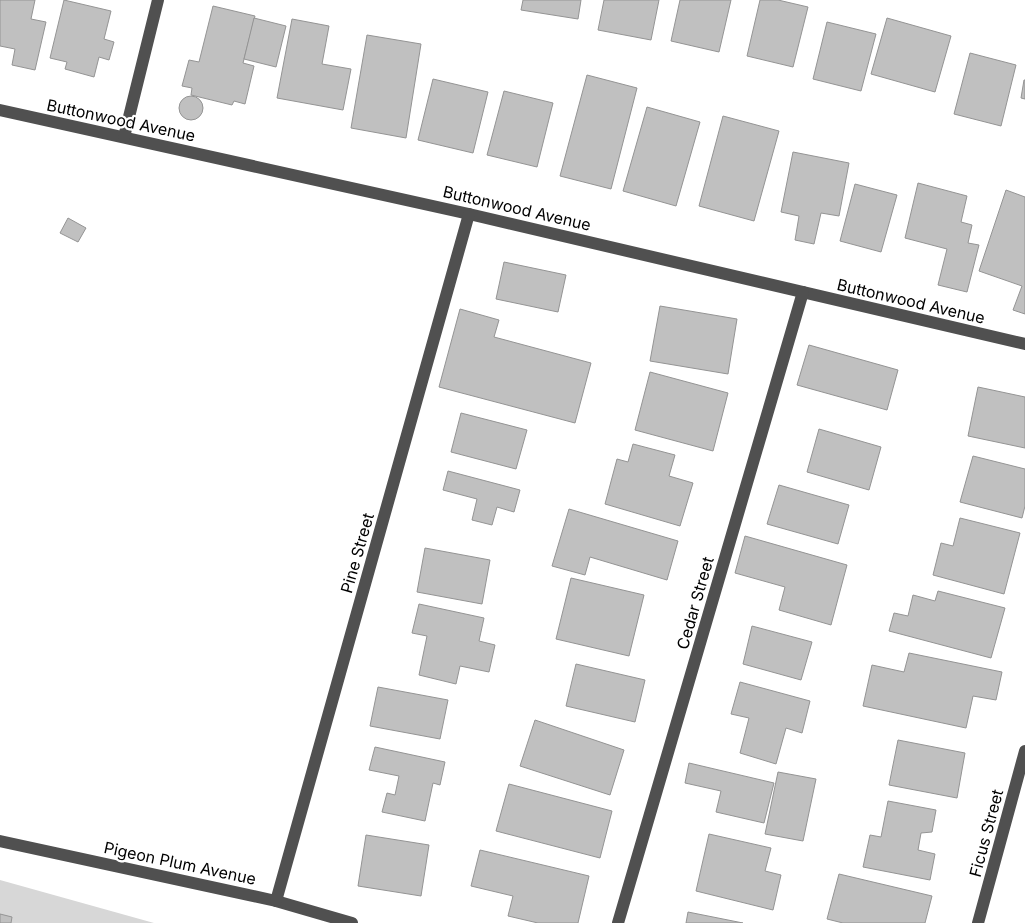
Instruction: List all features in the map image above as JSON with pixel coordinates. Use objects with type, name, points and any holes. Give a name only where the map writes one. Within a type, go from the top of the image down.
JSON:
[{"type":"street","points":[[124,137],[158,0]]},
{"type":"street","name":"Buttonwood Avenue","points":[[0,110],[469,214],[1025,344]]},
{"type":"street","name":"Pine Street","points":[[276,901],[469,214]]},
{"type":"street","name":"Cedar Street","points":[[618,923],[803,292]]},
{"type":"street","name":"Ficus Street","points":[[978,923],[1025,751]]},
{"type":"street","name":"Pigeon Plum Avenue","points":[[0,841],[276,901],[352,923]]},
{"type":"shaded area","points":[[0,880],[154,923],[0,923]]},
{"type":"building","points":[[0,0],[35,0],[31,19],[46,22],[35,70],[12,65],[15,49],[0,46]]},
{"type":"building","points":[[64,0],[111,11],[104,39],[114,42],[109,60],[99,57],[94,77],[65,69],[67,62],[50,58]]},
{"type":"building","points":[[523,0],[581,0],[578,19],[521,10]]},
{"type":"building","points":[[604,0],[659,0],[651,40],[598,30]]},
{"type":"building","points":[[680,0],[731,0],[719,52],[671,41]]},
{"type":"building","points":[[760,0],[778,0],[808,7],[793,67],[747,56]]},
{"type":"building","points":[[213,6],[255,16],[243,63],[254,66],[245,104],[234,101],[232,105],[191,95],[192,88],[182,86],[189,60],[199,62]]},
{"type":"building","points":[[254,18],[286,26],[276,67],[244,59]]},
{"type":"building","points":[[887,18],[951,36],[935,92],[871,74]]},
{"type":"building","points":[[292,19],[329,26],[322,64],[351,69],[343,110],[277,98]]},
{"type":"building","points":[[827,22],[876,34],[861,91],[813,79]]},
{"type":"building","points":[[367,35],[421,44],[406,138],[351,128]]},
{"type":"building","points":[[970,53],[1016,65],[1001,126],[954,114]]},
{"type":"building","points":[[587,75],[637,88],[611,189],[560,176]]},
{"type":"building","points":[[433,79],[488,92],[473,153],[418,140]]},
{"type":"building","points":[[1025,80],[1025,99],[1021,98]]},
{"type":"building","points":[[504,91],[553,103],[537,167],[487,155]]},
{"type":"building","points":[[191,96],[199,100],[203,108],[199,116],[191,120],[183,116],[179,108],[183,100]]},
{"type":"building","points":[[647,107],[700,122],[676,206],[623,191]]},
{"type":"building","points":[[723,116],[779,131],[754,221],[699,206]]},
{"type":"building","points":[[793,152],[849,163],[839,216],[821,213],[814,244],[795,240],[799,216],[781,212]]},
{"type":"building","points":[[918,183],[967,196],[961,222],[972,225],[968,243],[979,245],[967,292],[938,285],[947,249],[905,238]]},
{"type":"building","points":[[855,184],[897,195],[881,252],[840,241]]},
{"type":"building","points":[[1006,190],[1025,197],[1025,314],[1013,310],[1022,286],[979,271]]},
{"type":"building","points":[[68,218],[86,228],[78,242],[60,233]]},
{"type":"building","points":[[504,262],[566,275],[558,312],[496,299]]},
{"type":"building","points":[[660,306],[737,319],[728,374],[650,361]]},
{"type":"building","points":[[460,309],[499,320],[494,337],[591,363],[575,423],[439,387]]},
{"type":"building","points":[[809,345],[898,370],[887,410],[797,385]]},
{"type":"building","points":[[650,372],[728,393],[713,451],[635,430]]},
{"type":"building","points":[[978,387],[1025,397],[1025,448],[968,436]]},
{"type":"building","points":[[461,413],[527,430],[516,469],[451,452]]},
{"type":"building","points":[[819,429],[881,447],[869,490],[807,472]]},
{"type":"building","points":[[633,444],[675,455],[669,476],[693,483],[680,526],[605,504],[617,459],[628,462]]},
{"type":"building","points":[[973,456],[1025,469],[1025,506],[1022,518],[960,502]]},
{"type":"building","points":[[448,471],[520,490],[514,512],[497,507],[492,525],[472,520],[477,499],[443,490]]},
{"type":"building","points":[[779,485],[849,505],[838,544],[767,524]]},
{"type":"building","points":[[569,509],[678,541],[667,580],[590,557],[585,575],[552,566]]},
{"type":"building","points":[[960,518],[1020,533],[1004,594],[933,575],[941,543],[953,546]]},
{"type":"building","points":[[745,536],[847,565],[831,625],[779,610],[785,587],[735,573]]},
{"type":"building","points":[[425,548],[490,560],[482,604],[417,592]]},
{"type":"building","points":[[571,578],[644,595],[629,656],[556,639]]},
{"type":"building","points":[[938,591],[1005,608],[991,658],[889,631],[894,613],[908,616],[913,595],[935,601]]},
{"type":"building","points":[[419,604],[484,618],[479,641],[495,645],[489,672],[460,666],[456,684],[419,675],[427,636],[412,633]]},
{"type":"building","points":[[752,626],[812,642],[801,680],[743,664]]},
{"type":"building","points":[[909,653],[1002,672],[996,700],[973,696],[966,728],[863,706],[872,665],[904,672]]},
{"type":"building","points":[[576,664],[645,680],[635,722],[566,706]]},
{"type":"building","points":[[740,682],[810,701],[802,733],[786,728],[776,764],[740,753],[749,718],[731,714]]},
{"type":"building","points":[[378,687],[448,700],[440,739],[370,726]]},
{"type":"building","points":[[535,720],[624,750],[610,795],[520,766]]},
{"type":"building","points":[[898,740],[965,753],[957,798],[889,785]]},
{"type":"building","points":[[375,747],[445,762],[440,785],[433,783],[425,821],[382,812],[387,793],[395,795],[399,776],[369,770]]},
{"type":"building","points":[[689,763],[774,783],[764,823],[716,812],[721,791],[685,783]]},
{"type":"building","points":[[778,772],[816,779],[803,841],[765,834]]},
{"type":"building","points":[[509,784],[612,811],[600,858],[496,831]]},
{"type":"building","points":[[888,801],[936,810],[932,832],[921,833],[918,850],[935,854],[930,880],[863,867],[870,835],[881,837]]},
{"type":"building","points":[[709,834],[771,848],[765,871],[781,875],[773,910],[696,891]]},
{"type":"building","points":[[366,835],[429,845],[421,896],[358,886]]},
{"type":"building","points":[[480,850],[589,876],[578,923],[538,923],[508,916],[513,896],[471,886]]},
{"type":"building","points":[[839,874],[932,896],[925,923],[843,923],[827,919]]},
{"type":"building","points":[[688,912],[743,923],[686,923]]},
{"type":"building","points":[[0,914],[12,917],[11,923],[0,923]]}]
